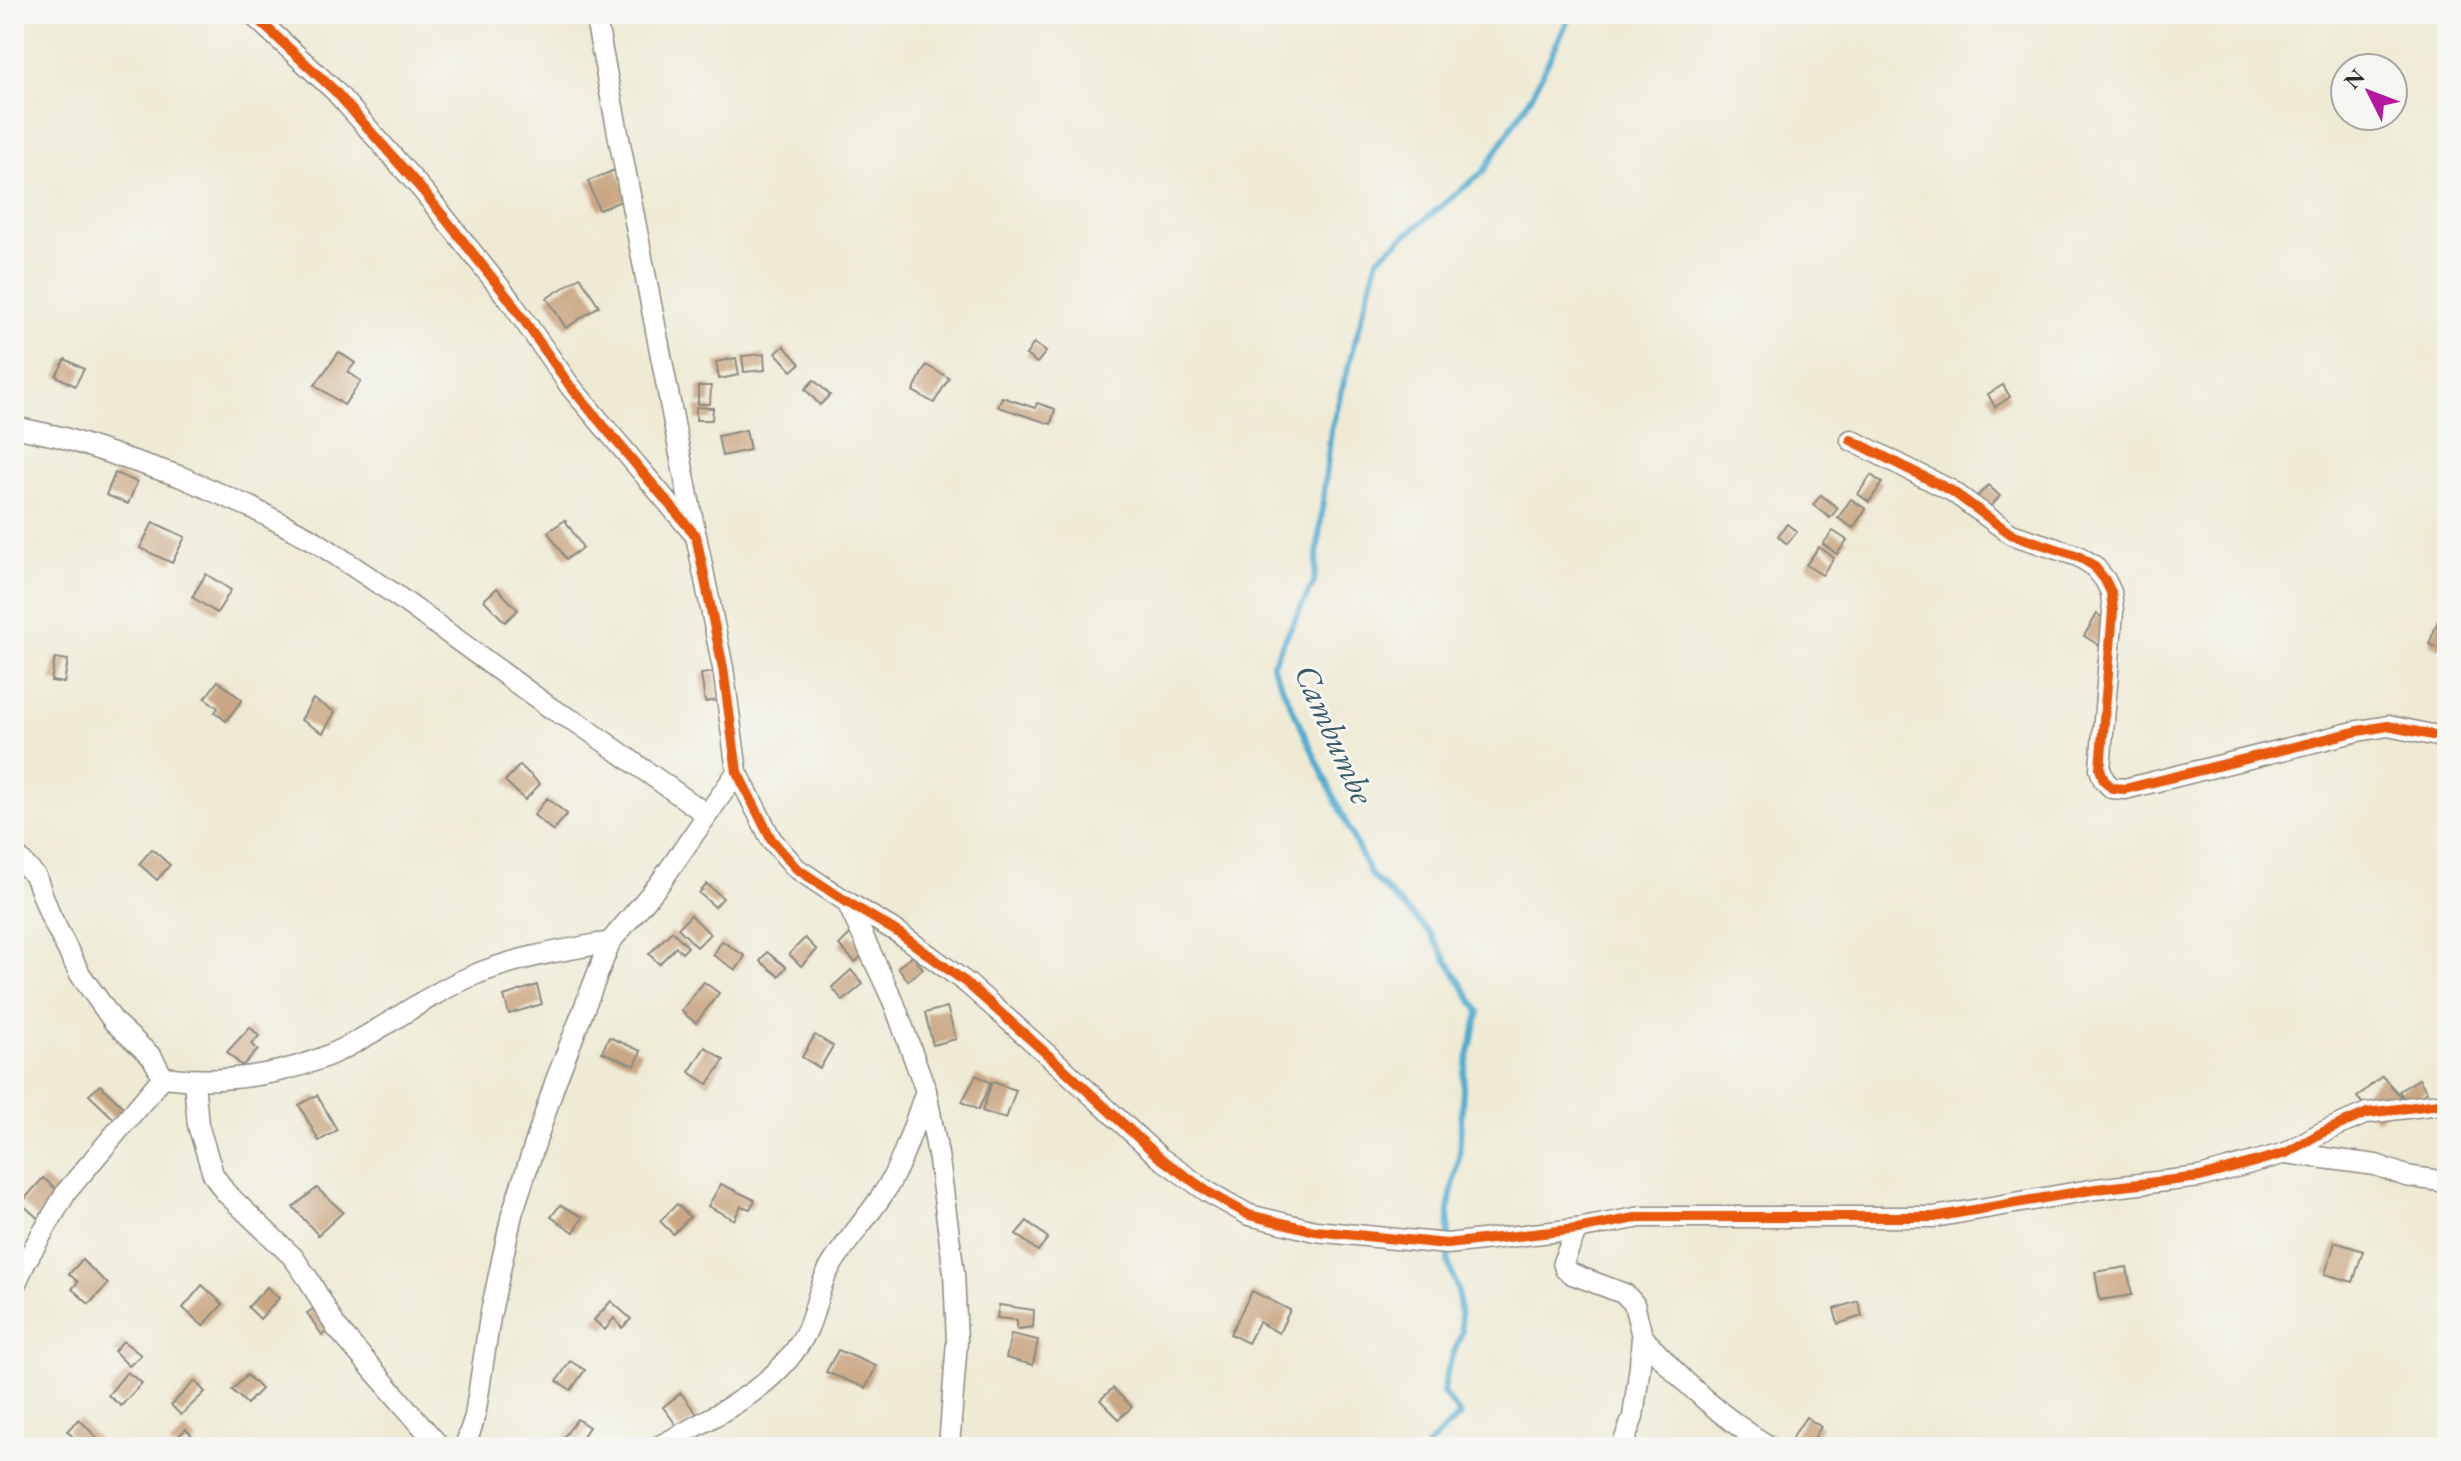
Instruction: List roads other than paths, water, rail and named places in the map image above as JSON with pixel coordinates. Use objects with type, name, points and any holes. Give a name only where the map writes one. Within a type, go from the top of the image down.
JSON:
[{"type":"street","points":[[252,14],[335,91],[424,192],[509,299],[570,386],[696,536]]},
{"type":"street","points":[[595,14],[723,668],[737,772],[771,839],[796,868],[899,933],[968,984],[1159,1157],[1208,1192],[1249,1215],[1315,1231],[1447,1244],[1577,1229],[1641,1217],[1934,1217],[2096,1189],[2200,1177],[2286,1153],[2321,1133],[2367,1113],[2447,1103]]},
{"type":"street","points":[[14,427],[61,437],[179,476],[250,507],[315,541],[706,814]]},
{"type":"street","points":[[1851,440],[1952,491],[2011,534],[2078,556],[2094,566],[2105,580],[2111,592],[2113,611],[2100,769],[2104,780],[2112,788],[2125,789],[2388,726],[2447,738]]},
{"type":"street","points":[[465,1447],[475,1416],[490,1317],[512,1214],[555,1083],[610,942],[660,883],[737,772]]},
{"type":"street","points":[[14,853],[36,877],[50,915],[80,974],[114,1022],[152,1057],[163,1077]]},
{"type":"street","points":[[847,902],[894,1003],[926,1091],[939,1160],[954,1273],[957,1341],[949,1447]]},
{"type":"street","points":[[163,1077],[194,1081],[287,1070],[350,1046],[472,976],[510,962],[610,942]]},
{"type":"street","points":[[14,1287],[67,1191],[163,1077]]},
{"type":"street","points":[[194,1081],[198,1125],[213,1174],[225,1192],[293,1257],[336,1327],[440,1447]]},
{"type":"street","points":[[658,1447],[743,1399],[795,1351],[808,1328],[828,1271],[883,1196],[906,1148],[926,1091]]},
{"type":"street","points":[[2286,1153],[2365,1163],[2406,1176],[2447,1182]]},
{"type":"street","points":[[1577,1229],[1563,1262],[1565,1269],[1625,1294],[1634,1304],[1642,1336],[1633,1417],[1622,1447]]},
{"type":"street","points":[[1642,1336],[1698,1395],[1727,1419],[1770,1447]]},
{"type":"waterway","name":"Cambumbe","points":[[1427,1447],[1460,1415],[1443,1393],[1448,1368],[1462,1332],[1458,1292],[1448,1262],[1449,1205],[1459,1158],[1464,1072],[1479,1012],[1430,933],[1370,874],[1272,665],[1314,582],[1331,430],[1378,258],[1483,172],[1532,95],[1571,14]]}]
